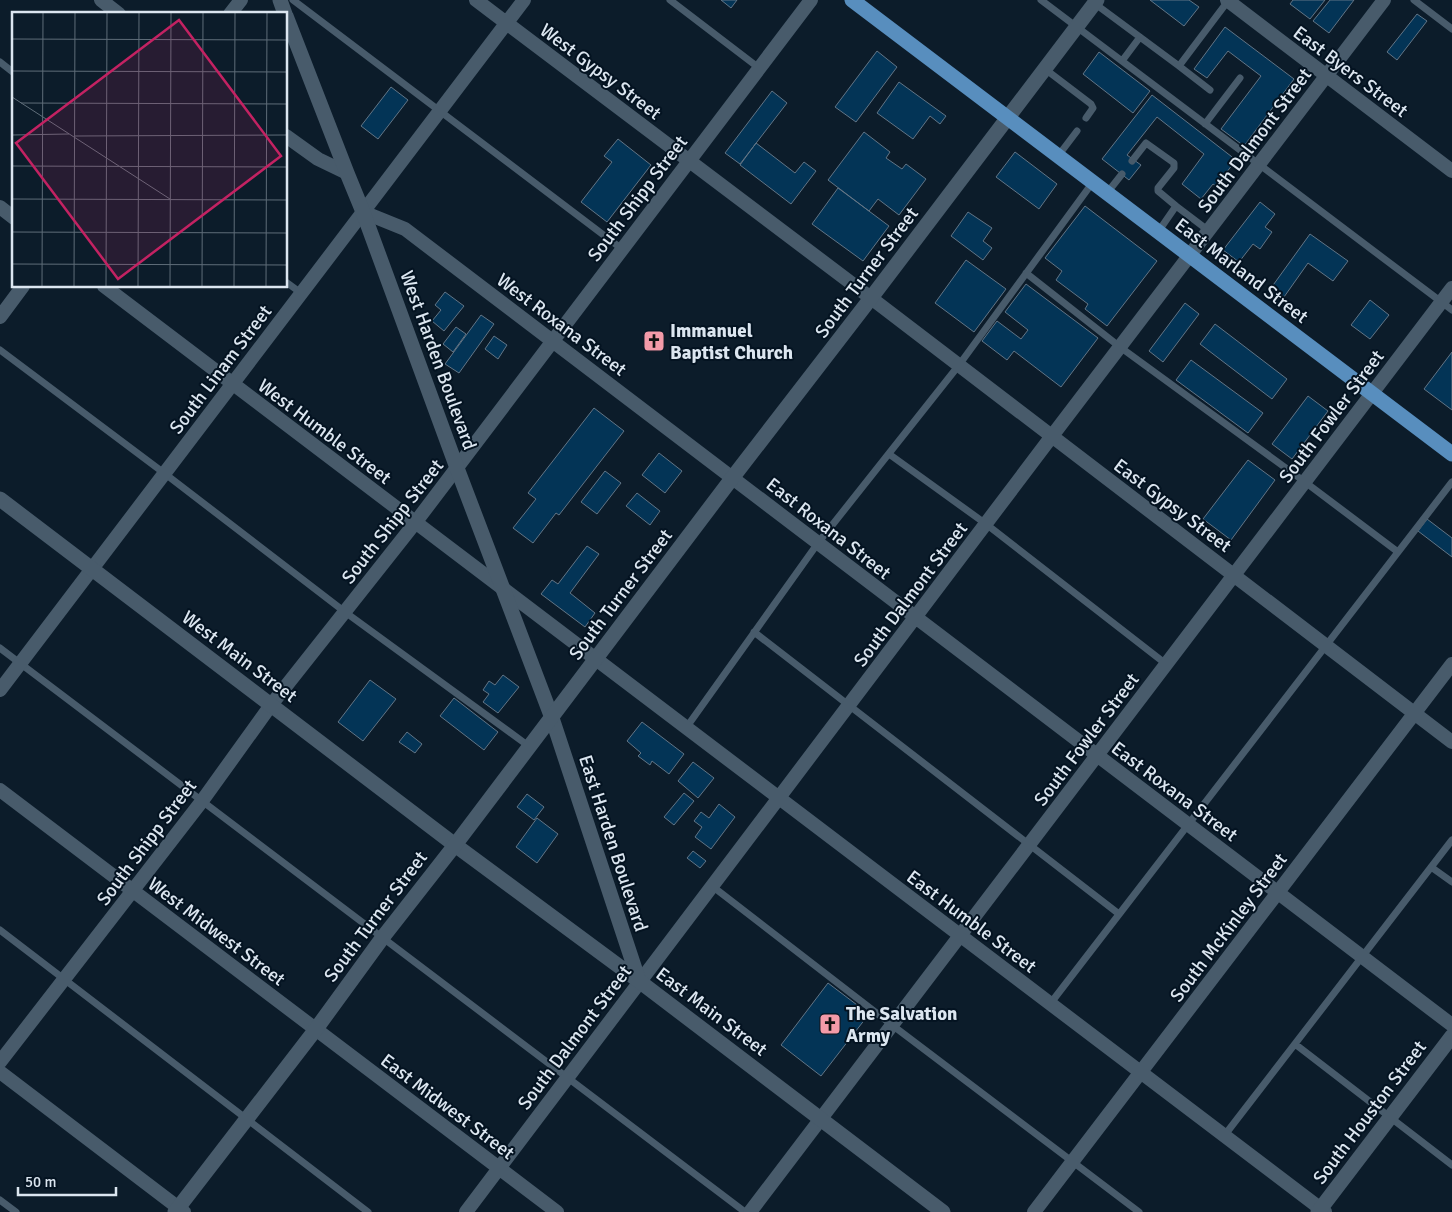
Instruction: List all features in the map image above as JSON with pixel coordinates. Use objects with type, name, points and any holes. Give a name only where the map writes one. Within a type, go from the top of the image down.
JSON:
[{"type":"highway","name":"East Marland Street","points":[[852,0],[1452,454]]},
{"type":"street","points":[[101,0],[116,12]]},
{"type":"street","points":[[232,12],[241,0]]},
{"type":"street","name":"West Harden Boulevard","points":[[280,0],[285,12]]},
{"type":"street","name":"West Gypsy Street","points":[[476,0],[871,298]]},
{"type":"street","name":"South Linam Street","points":[[0,690],[524,0]]},
{"type":"street","name":"South Shipp Street","points":[[0,1062],[202,801],[271,705],[415,523],[811,0]]},
{"type":"street","name":"South Dalmont Street","points":[[466,1212],[639,981],[1384,0]]},
{"type":"street","name":"East Byers Street","points":[[1227,1],[1452,171]]},
{"type":"street","name":"South Turner Street","points":[[179,1211],[383,937],[530,747],[733,477],[1096,2]]},
{"type":"street","name":"West Harden Boulevard","points":[[288,20],[363,212],[457,468],[552,718]]},
{"type":"street","points":[[288,137],[318,159],[347,173]]},
{"type":"street","points":[[0,207],[12,216]]},
{"type":"street","name":"West Roxana Street","points":[[363,212],[405,229],[733,477]]},
{"type":"street","points":[[0,317],[22,288]]},
{"type":"street","name":"West Humble Street","points":[[107,288],[596,660]]},
{"type":"street","name":"South Fowler Street","points":[[750,1212],[1372,394],[1447,306],[1452,288]]},
{"type":"street","name":"East Gypsy Street","points":[[871,298],[1452,742]]},
{"type":"street","name":"East Roxana Street","points":[[733,477],[915,618],[1452,1025]]},
{"type":"street","name":"West Main Street","points":[[0,499],[455,845]]},
{"type":"street","name":"East Humble Street","points":[[596,660],[1321,1211]]},
{"type":"street","name":"South McKinley Street","points":[[1034,1212],[1452,664]]},
{"type":"street","name":"East Harden Boulevard","points":[[552,718],[639,981]]},
{"type":"street","name":"West Midwest Street","points":[[0,790],[316,1029]]},
{"type":"street","name":"East Main Street","points":[[455,845],[639,981],[943,1212]]},
{"type":"street","name":"East Midwest Street","points":[[316,1029],[557,1212]]},
{"type":"street","name":"South Houston Street","points":[[1321,1211],[1452,1036]]},
{"type":"street","points":[[0,1072],[179,1211]]},
{"type":"lane","points":[[293,0],[622,249]]},
{"type":"lane","points":[[670,0],[760,68]]},
{"type":"lane","points":[[1041,0],[1447,306]]},
{"type":"lane","points":[[1414,0],[1452,29]]},
{"type":"lane","points":[[1179,66],[1227,1]]},
{"type":"lane","points":[[1096,2],[1210,90]]},
{"type":"lane","points":[[1122,61],[1140,37]]},
{"type":"lane","points":[[0,62],[12,71]]},
{"type":"lane","points":[[1045,69],[1090,104],[1093,108],[1086,118]]},
{"type":"lane","points":[[1205,124],[1240,78]]},
{"type":"lane","points":[[1058,156],[1077,131]]},
{"type":"lane","points":[[1132,160],[1146,143],[1174,163],[1174,168],[1158,188],[1158,191],[1209,231]]},
{"type":"lane","points":[[1107,193],[1122,174]]},
{"type":"lane","points":[[685,728],[818,543],[959,365],[1093,182]]},
{"type":"lane","points":[[1158,232],[1176,206]]},
{"type":"lane","points":[[1026,274],[1120,347],[1398,552]]},
{"type":"lane","points":[[288,283],[301,293]]},
{"type":"lane","points":[[0,350],[345,612],[530,747]]},
{"type":"lane","points":[[889,454],[986,524],[1166,664]]},
{"type":"lane","points":[[1050,1004],[1452,482]]},
{"type":"lane","points":[[754,632],[848,707],[1119,914]]},
{"type":"lane","points":[[0,648],[745,1212]]},
{"type":"lane","points":[[1224,1136],[1452,840]]},
{"type":"lane","points":[[1431,867],[1452,882]]},
{"type":"lane","points":[[712,886],[892,1026],[1139,1212]]},
{"type":"lane","points":[[0,930],[368,1212]]},
{"type":"lane","points":[[1295,1044],[1452,1165]]},
{"type":"lane","points":[[0,1200],[16,1212]]},
{"type":"building","points":[[721,0],[737,0],[731,8]]},
{"type":"building","points":[[1150,0],[1189,0],[1199,7],[1184,26]]},
{"type":"building","points":[[1293,0],[1325,0],[1310,19],[1290,4]]},
{"type":"building","points":[[1330,0],[1354,0],[1329,33],[1313,21]]},
{"type":"building","points":[[1417,14],[1427,21],[1397,60],[1387,52]]},
{"type":"building","points":[[1225,27],[1294,79],[1244,146],[1221,129],[1261,76],[1228,51],[1207,78],[1194,69]]},
{"type":"building","points":[[877,51],[897,67],[856,122],[835,107]]},
{"type":"building","points":[[1099,52],[1150,91],[1133,113],[1083,74]]},
{"type":"building","points":[[899,82],[946,116],[940,124],[930,116],[913,139],[877,113]]},
{"type":"building","points":[[391,87],[408,100],[378,139],[361,126]]},
{"type":"building","points":[[772,91],[787,103],[740,164],[725,153]]},
{"type":"building","points":[[1152,95],[1236,160],[1216,186],[1213,184],[1201,199],[1182,184],[1204,154],[1157,117],[1127,155],[1141,165],[1129,180],[1102,159]]},
{"type":"building","points":[[864,132],[890,152],[886,158],[902,169],[906,164],[926,179],[899,215],[878,199],[869,211],[828,180]]},
{"type":"building","points":[[618,139],[651,165],[607,222],[581,202],[612,162],[604,156]]},
{"type":"building","points":[[756,143],[795,173],[804,162],[816,171],[791,204],[740,165]]},
{"type":"building","points":[[1015,152],[1057,184],[1039,209],[996,177]]},
{"type":"building","points":[[838,188],[889,226],[863,261],[812,224]]},
{"type":"building","points":[[1260,202],[1275,214],[1265,227],[1272,232],[1260,249],[1253,244],[1239,262],[1223,250]]},
{"type":"building","points":[[1085,206],[1157,261],[1107,326],[1085,309],[1088,304],[1056,280],[1062,271],[1045,258]]},
{"type":"building","points":[[968,212],[992,228],[983,241],[992,248],[983,260],[951,236]]},
{"type":"building","points":[[1310,234],[1348,261],[1333,281],[1308,263],[1284,297],[1271,288]]},
{"type":"building","points":[[966,260],[1006,289],[974,332],[935,303]]},
{"type":"building","points":[[1026,284],[1098,338],[1061,387],[1014,351],[1007,360],[982,341],[997,321],[1021,339],[1028,330],[1005,312]]},
{"type":"building","points":[[445,292],[464,306],[444,331],[432,321],[441,310],[435,305]]},
{"type":"building","points":[[1370,300],[1389,315],[1370,339],[1351,325]]},
{"type":"building","points":[[1185,303],[1199,314],[1163,362],[1149,351]]},
{"type":"building","points":[[481,315],[494,324],[459,373],[445,364]]},
{"type":"building","points":[[1215,324],[1287,379],[1272,399],[1200,344]]},
{"type":"building","points":[[456,327],[466,334],[453,352],[443,344]]},
{"type":"building","points":[[494,336],[507,345],[498,359],[485,349]]},
{"type":"building","points":[[1452,352],[1452,410],[1424,389]]},
{"type":"building","points":[[1191,360],[1263,413],[1248,433],[1176,380]]},
{"type":"building","points":[[1308,396],[1328,411],[1292,459],[1272,444]]},
{"type":"building","points":[[594,408],[624,431],[559,515],[556,513],[533,543],[513,528],[536,499],[528,493]]},
{"type":"building","points":[[659,453],[682,471],[665,493],[642,475]]},
{"type":"building","points":[[1248,460],[1275,480],[1231,540],[1203,519]]},
{"type":"building","points":[[605,471],[621,483],[597,514],[581,502]]},
{"type":"building","points":[[637,493],[660,511],[650,525],[626,506]]},
{"type":"building","points":[[1427,519],[1452,538],[1452,557],[1418,531]]},
{"type":"building","points":[[587,546],[599,554],[570,593],[595,613],[585,627],[541,594],[552,580],[558,584]]},
{"type":"building","points":[[503,675],[519,687],[498,713],[483,702],[489,694],[483,690],[489,681],[495,685]]},
{"type":"building","points":[[370,680],[396,699],[363,741],[338,722]]},
{"type":"building","points":[[454,698],[498,732],[484,750],[440,716]]},
{"type":"building","points":[[642,722],[684,754],[669,774],[652,761],[650,765],[638,756],[641,753],[627,741]]},
{"type":"building","points":[[407,732],[422,744],[415,753],[399,742]]},
{"type":"building","points":[[693,762],[714,778],[698,798],[678,781]]},
{"type":"building","points":[[684,793],[694,801],[674,825],[664,817]]},
{"type":"building","points":[[527,794],[544,807],[534,820],[517,807]]},
{"type":"building","points":[[719,804],[735,817],[711,849],[695,837],[702,827],[694,821],[701,812],[709,818]]},
{"type":"building","points":[[537,818],[558,834],[537,863],[516,847]]},
{"type":"building","points":[[693,851],[706,861],[700,868],[687,858]]},
{"type":"building","points":[[828,983],[869,1014],[821,1076],[781,1045]]},
{"type":"place","name":"Immanuel Baptist Church","points":[[654,341]]},
{"type":"place","name":"The Salvation Army","points":[[830,1024]]}]
